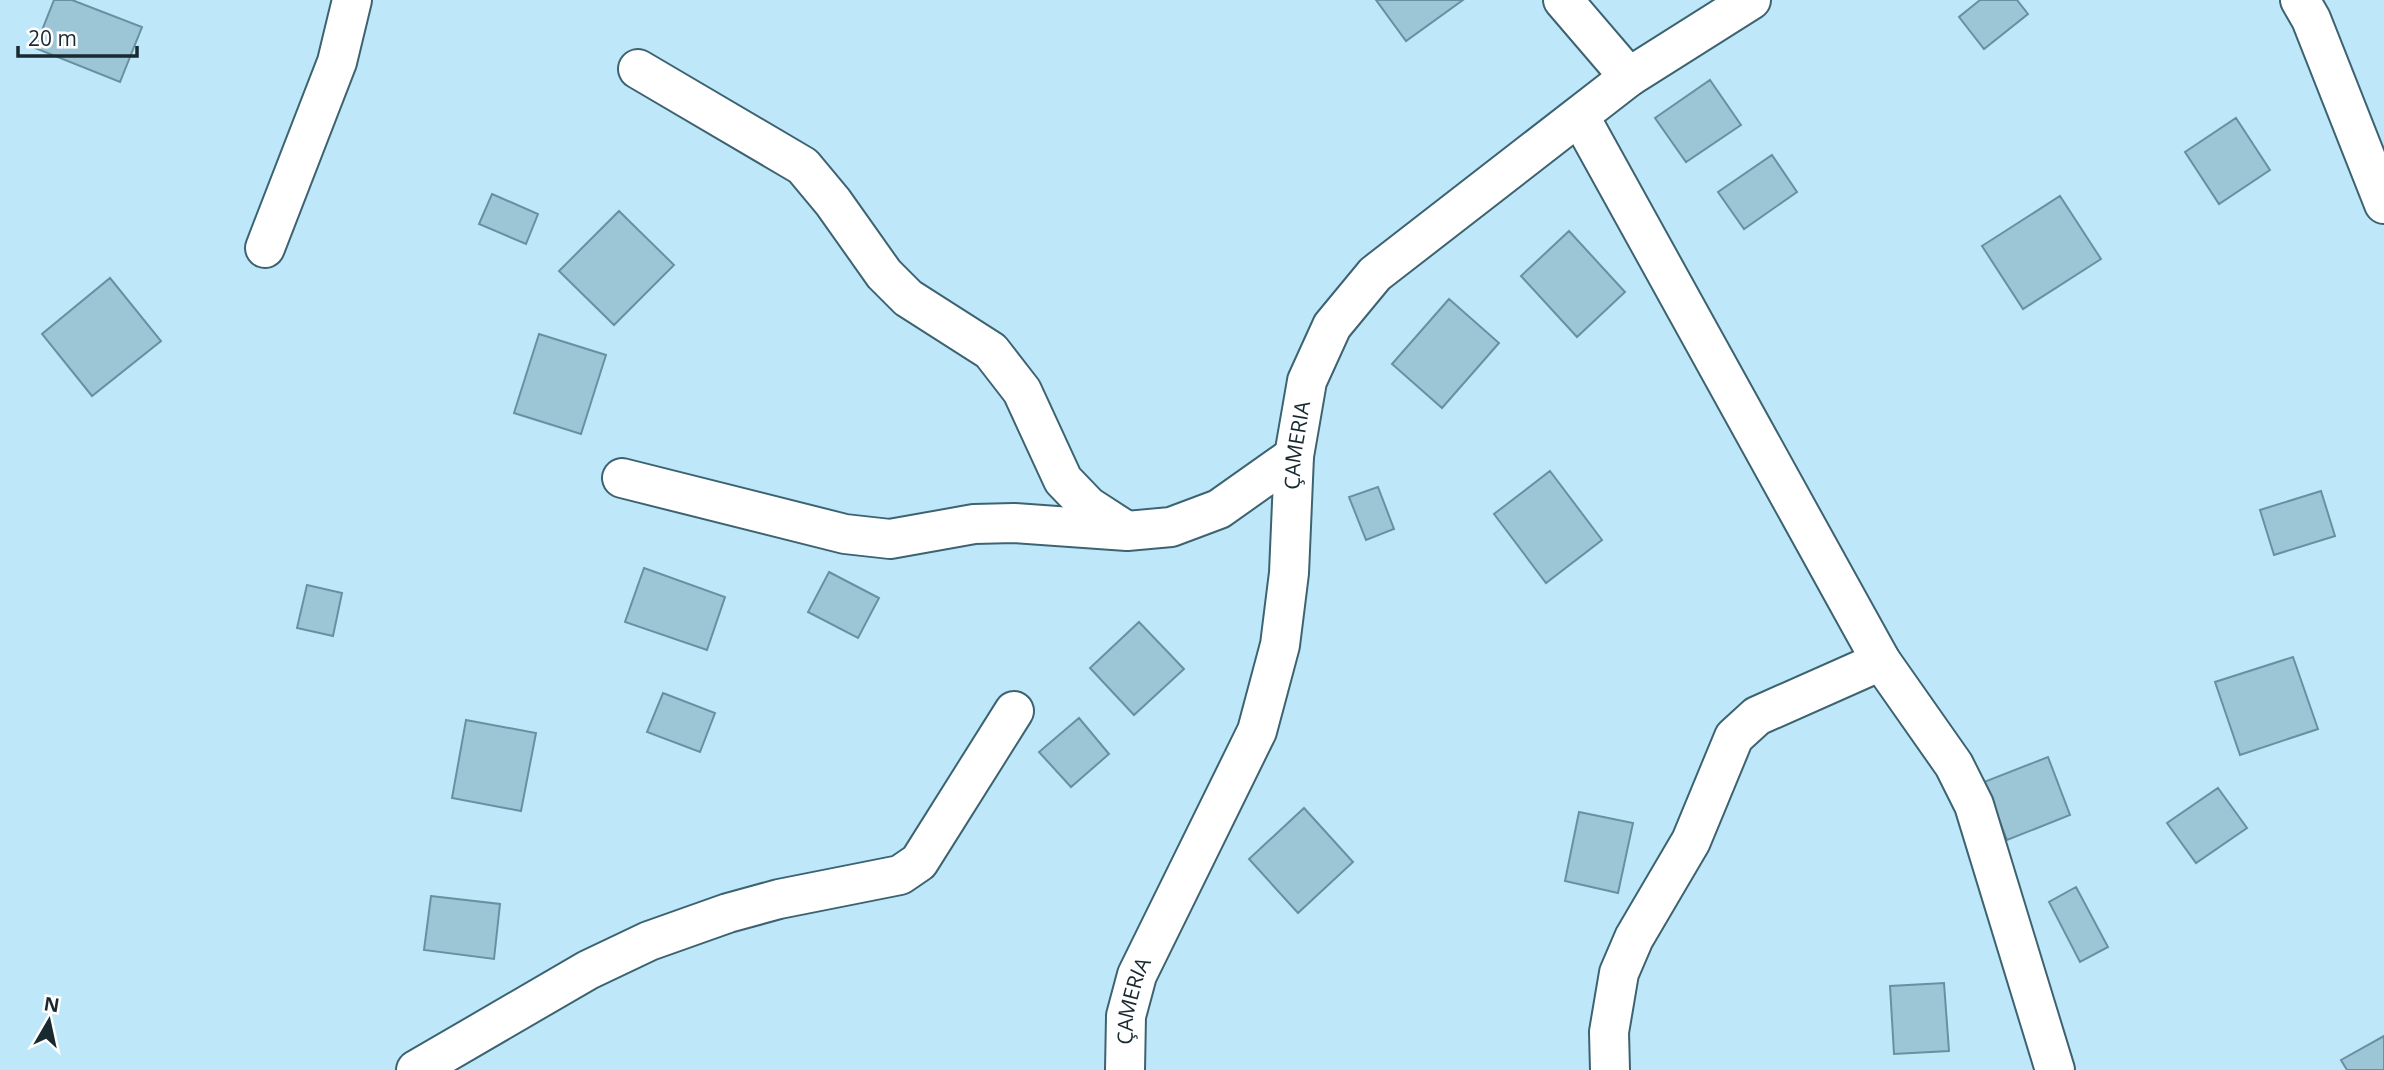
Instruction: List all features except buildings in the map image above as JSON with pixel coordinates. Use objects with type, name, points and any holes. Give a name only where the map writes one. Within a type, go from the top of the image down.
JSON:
[{"type":"street","points":[[265,248],[337,62],[352,0]]},
{"type":"street","points":[[1563,0],[1629,77]]},
{"type":"street","name":"ÇAMERIA","points":[[1125,1070],[1126,1016],[1137,975],[1257,731],[1280,645],[1289,573],[1294,456],[1307,382],[1332,326],[1386,266],[1629,77],[1751,0]]},
{"type":"street","points":[[2300,0],[2311,19],[2384,204]]},
{"type":"street","points":[[638,69],[803,166],[892,282],[908,298],[991,351],[1022,391],[1063,481],[1088,506],[1127,531]]},
{"type":"street","points":[[1580,117],[1881,660],[1954,765],[1974,805],[2055,1070]]},
{"type":"street","points":[[622,478],[856,536],[890,539],[974,524],[1014,523],[1127,531],[1171,527],[1219,509],[1294,456]]},
{"type":"street","points":[[1610,1070],[1608,1031],[1619,973],[1634,938],[1691,841],[1734,737],[1757,716],[1881,660]]},
{"type":"street","points":[[416,1070],[588,970],[649,941],[728,913],[779,899],[900,875],[919,862],[1014,711]]}]
